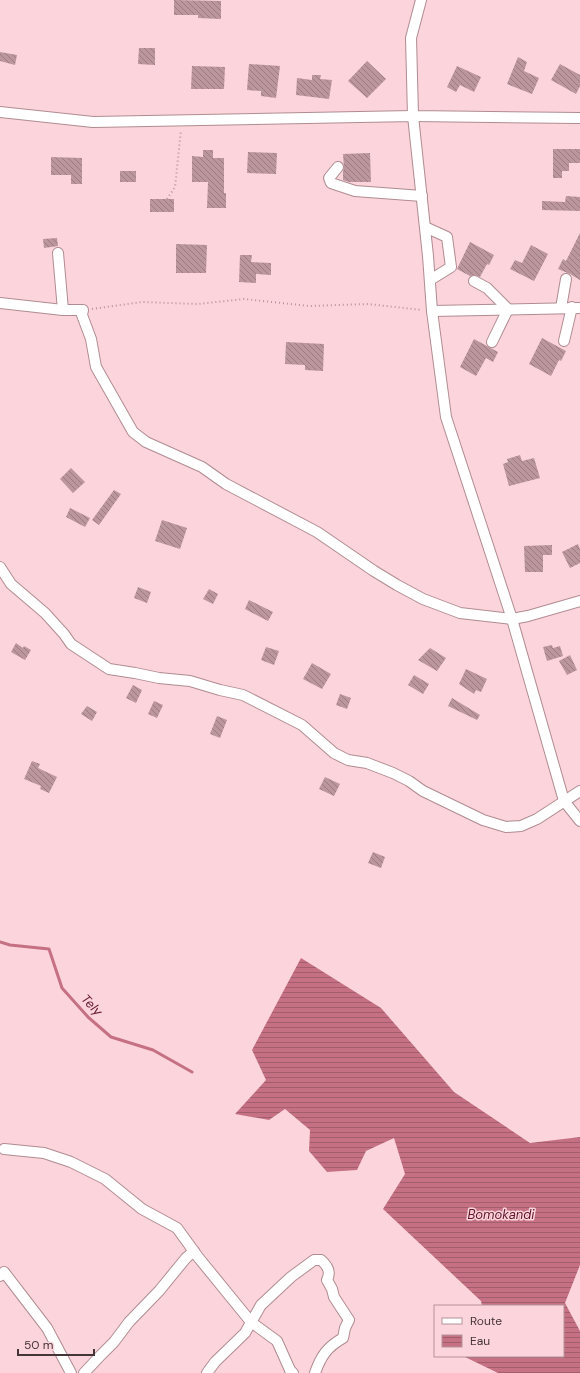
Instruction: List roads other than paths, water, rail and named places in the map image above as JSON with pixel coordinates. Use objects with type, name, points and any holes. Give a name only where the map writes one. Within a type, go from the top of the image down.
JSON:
[{"type":"street","points":[[421,0],[411,38],[414,116],[432,311],[446,417],[512,618],[564,801],[580,821]]},
{"type":"street","points":[[0,112],[93,122],[414,116],[580,118]]},
{"type":"street","points":[[338,166],[329,178],[331,183],[355,192],[422,196]]},
{"type":"street","points":[[425,227],[447,237],[451,267],[430,280]]},
{"type":"street","points":[[58,253],[63,310]]},
{"type":"street","points":[[561,308],[566,279]]},
{"type":"street","points":[[474,281],[487,288],[508,309]]},
{"type":"street","points":[[0,303],[63,310],[83,310],[82,315],[91,339],[96,367],[133,432],[146,442],[202,467],[226,484],[316,532],[374,571],[423,599],[460,612],[512,618],[528,616],[580,601]]},
{"type":"street","points":[[432,311],[576,307],[564,341]]},
{"type":"street","points":[[492,342],[508,309]]},
{"type":"street","points":[[0,567],[11,584],[45,613],[71,644],[109,669],[159,678],[190,681],[243,695],[302,725],[334,753],[348,760],[367,763],[393,773],[423,791],[483,820],[506,827],[521,826],[537,819],[580,791]]},
{"type":"street","points":[[4,1149],[44,1153],[71,1162],[105,1179],[142,1209],[177,1228],[251,1322],[278,1342],[290,1370],[293,1373]]},
{"type":"street","points":[[84,1373],[114,1342],[129,1322],[194,1251]]},
{"type":"street","points":[[207,1373],[215,1362],[245,1333],[260,1305],[277,1289],[314,1260],[321,1260],[328,1266],[330,1275],[327,1280],[334,1297],[348,1320],[343,1338],[332,1344],[324,1353],[315,1373]]},
{"type":"street","points":[[0,1276],[4,1272],[47,1328],[72,1373]]},
{"type":"water","name":"Bomokandi","points":[[301,958],[381,1008],[454,1092],[530,1143],[580,1137],[580,1265],[565,1303],[580,1331],[580,1373],[498,1373],[465,1357],[564,1357],[564,1305],[482,1305],[481,1301],[383,1209],[405,1174],[394,1138],[366,1151],[357,1170],[327,1172],[309,1151],[310,1130],[285,1109],[269,1120],[235,1114],[266,1080],[252,1050]]},
{"type":"waterway","name":"Tely","points":[[0,942],[10,945],[49,949],[62,988],[88,1017],[111,1037],[153,1050],[192,1072]]}]
